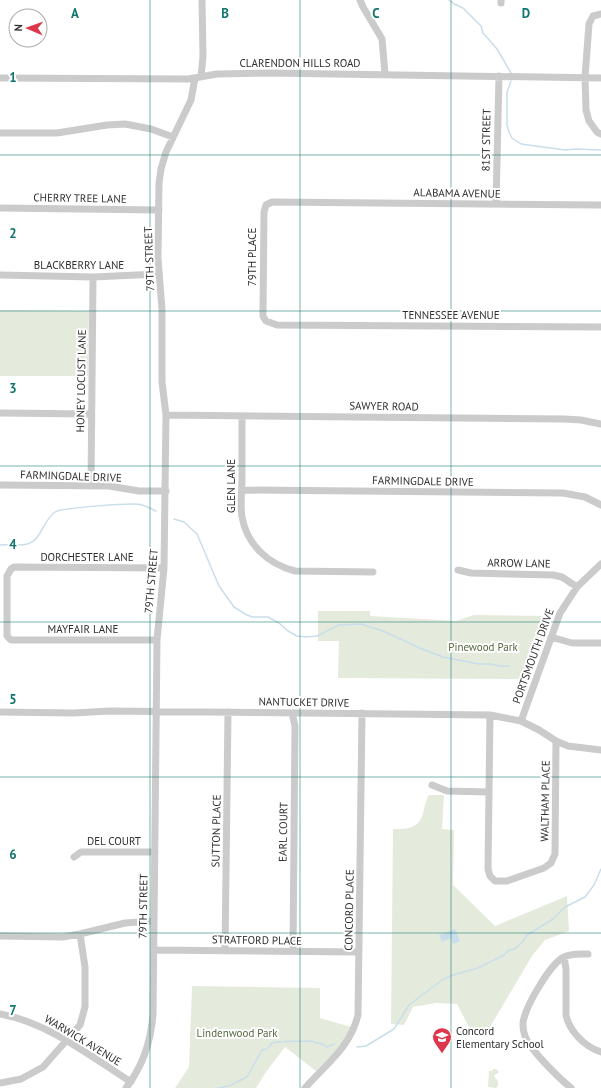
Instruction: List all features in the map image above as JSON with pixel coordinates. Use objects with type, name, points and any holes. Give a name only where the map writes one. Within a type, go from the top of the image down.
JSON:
[{"type":"street","name":"79TH STREET","points":[[129,1085],[144,1058],[150,1038],[153,1014],[157,640],[164,568],[166,492],[166,415],[162,382],[162,310],[159,274],[159,183],[166,152],[191,100],[203,56],[202,0]]},
{"type":"street","points":[[360,0],[363,8],[382,39],[385,74]]},
{"type":"street","points":[[601,14],[593,16],[589,24],[585,77],[586,110],[589,121],[597,132],[601,134]]},
{"type":"street","name":"CLARENDON HILLS ROAD","points":[[0,78],[185,79],[217,74],[269,73],[601,78]]},
{"type":"street","name":"81ST STREET","points":[[496,204],[499,76]]},
{"type":"street","points":[[0,133],[57,133],[106,125],[125,124],[151,129],[173,137]]},
{"type":"street","name":"79TH PLACE","points":[[300,325],[270,324],[263,316],[264,212],[266,205],[272,202],[313,202]]},
{"type":"street","name":"ALABAMA AVENUE","points":[[313,202],[601,205]]},
{"type":"street","name":"CHERRY TREE LANE","points":[[0,208],[159,210]]},
{"type":"street","name":"BLACKBERRY LANE","points":[[0,275],[93,277],[159,274]]},
{"type":"street","name":"HONEY LOCUST LANE","points":[[91,486],[93,277]]},
{"type":"street","name":"TENNESSEE AVENUE","points":[[300,325],[601,327]]},
{"type":"street","points":[[0,413],[92,414]]},
{"type":"street","name":"SAWYER ROAD","points":[[166,415],[564,419],[581,420],[601,424]]},
{"type":"street","name":"GLEN LANE","points":[[242,416],[242,518],[248,535],[257,550],[273,563],[287,569],[300,571],[373,572]]},
{"type":"street","name":"FARMINGDALE DRIVE","points":[[0,485],[115,486],[139,491],[166,492]]},
{"type":"street","name":"FARMINGDALE DRIVE","points":[[242,490],[563,493],[585,497],[601,505]]},
{"type":"street","name":"PORTSMOUTH DRIVE","points":[[521,721],[560,613],[577,586],[601,564]]},
{"type":"street","name":"DORCHESTER LANE","points":[[9,638],[7,629],[7,576],[11,569],[20,567],[164,568]]},
{"type":"street","name":"ARROW LANE","points":[[458,570],[471,573],[553,574],[562,577],[577,586]]},
{"type":"street","points":[[551,637],[572,643],[601,643]]},
{"type":"street","name":"MAYFAIR LANE","points":[[9,638],[13,640],[157,640]]},
{"type":"street","name":"NANTUCKET DRIVE","points":[[0,712],[74,713],[156,711],[490,715],[521,721],[556,741],[575,748],[601,750]]},
{"type":"street","name":"SUTTON PLACE","points":[[225,951],[228,712]]},
{"type":"street","name":"EARL COURT","points":[[292,712],[295,726],[293,951]]},
{"type":"street","name":"CONCORD PLACE","points":[[305,1088],[342,1049],[353,1032],[359,1009],[362,713]]},
{"type":"street","points":[[432,786],[447,792],[489,792],[490,715]]},
{"type":"street","name":"WALTHAM PLACE","points":[[489,792],[488,869],[492,879],[499,882],[507,881],[544,868],[554,860],[555,854],[556,741]]},
{"type":"street","name":"DEL COURT","points":[[74,857],[81,852],[155,852]]},
{"type":"street","points":[[0,936],[53,937],[80,934],[117,924],[154,922]]},
{"type":"street","points":[[0,1083],[21,1079],[43,1067],[80,1025],[84,1014],[85,967],[80,934]]},
{"type":"street","name":"STRATFORD PLACE","points":[[154,950],[360,952]]},
{"type":"street","points":[[571,1088],[531,1047],[523,1027],[524,1018],[548,972],[555,963],[564,957],[577,954],[588,954]]},
{"type":"street","points":[[564,957],[566,968],[567,1021],[585,1043],[601,1052]]},
{"type":"street","name":"WARWICK AVENUE","points":[[0,1014],[20,1018],[36,1024],[67,1041],[129,1085]]},
{"type":"green space","points":[[0,310],[89,311],[88,376],[0,376]]},
{"type":"green space","name":"Pinewood Park","points":[[318,611],[370,611],[370,616],[456,621],[474,615],[550,616],[528,679],[338,678],[339,641],[318,641]]},
{"type":"green space","points":[[429,795],[444,795],[442,829],[454,830],[453,885],[495,926],[567,896],[569,931],[545,940],[532,956],[487,1032],[470,1029],[457,1004],[436,1003],[413,1007],[404,1025],[391,1024],[393,829],[412,827],[419,822]]},
{"type":"green space","name":"Lindenwood Park","points":[[192,986],[320,988],[320,1018],[351,1027],[340,1045],[316,1071],[285,1047],[256,1088],[175,1088],[189,1067]]},
{"type":"green space","points":[[493,1069],[496,1069],[499,1072],[494,1076],[498,1081],[498,1086],[496,1088],[488,1087],[489,1071],[492,1071]]},
{"type":"water","points":[[455,929],[460,941],[453,944],[451,938],[442,942],[439,935]]},
{"type":"waterway","points":[[449,0],[463,8],[481,26],[483,33],[497,49],[511,73]]},
{"type":"waterway","points":[[511,81],[507,92],[507,125],[512,138],[521,144],[565,150],[601,150]]},
{"type":"waterway","points":[[0,545],[24,545],[32,542],[51,516],[60,510],[136,504],[144,505],[156,511]]},
{"type":"waterway","points":[[174,519],[184,522],[197,534],[219,586],[234,607],[245,614],[252,617],[268,617],[297,636],[307,637],[317,636],[339,625],[361,624],[383,631],[443,657],[479,664],[509,666]]},
{"type":"waterway","points":[[357,1047],[366,1046],[394,1029],[409,1005],[442,980],[453,975],[478,968],[504,955],[509,950],[515,949],[527,935],[553,919],[565,907],[585,897],[594,885],[601,869]]},
{"type":"waterway","points":[[218,1088],[229,1086],[247,1077],[262,1050],[267,1049],[272,1043],[312,1041],[327,1047],[334,1044]]},
{"type":"place","name":"Concord Elementary School","points":[[442,1054]]}]
